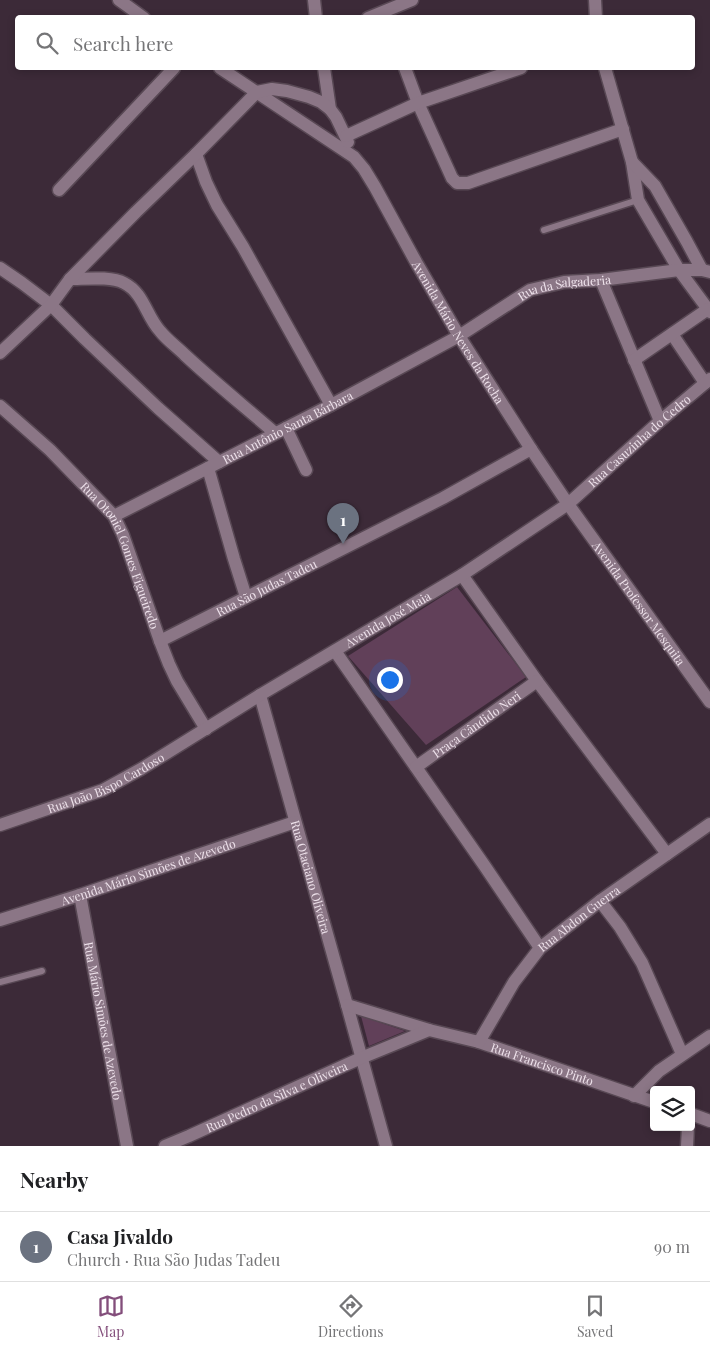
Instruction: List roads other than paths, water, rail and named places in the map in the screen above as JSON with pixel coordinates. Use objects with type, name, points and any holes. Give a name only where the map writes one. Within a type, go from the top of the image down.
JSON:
[{"type":"street","points":[[119,0],[140,15]]},
{"type":"street","points":[[314,0],[316,15]]},
{"type":"street","points":[[374,15],[412,0]]},
{"type":"street","points":[[595,0],[596,15]]},
{"type":"street","points":[[59,190],[172,70]]},
{"type":"street","points":[[223,70],[354,157]]},
{"type":"street","points":[[324,70],[330,109]]},
{"type":"street","points":[[406,70],[418,103],[452,178],[457,183],[468,184],[623,129]]},
{"type":"street","points":[[346,136],[418,103],[515,70]]},
{"type":"street","points":[[606,70],[632,162],[638,200],[680,270],[709,310],[634,360]]},
{"type":"street","points":[[0,353],[51,305],[70,279],[257,92],[272,89],[287,91],[321,102],[330,109],[346,136],[354,157]]},
{"type":"street","points":[[196,154],[217,205],[243,247],[331,405]]},
{"type":"street","name":"Avenida Mário Neves da Rocha","points":[[354,157],[375,187],[459,336],[568,504]]},
{"type":"street","points":[[632,162],[655,186],[706,271]]},
{"type":"street","points":[[0,268],[51,305],[214,465],[234,559],[246,597]]},
{"type":"street","name":"Rua da Salgaderia","points":[[459,336],[530,290],[564,282],[601,280],[680,270],[706,271]]},
{"type":"street","points":[[70,279],[114,280],[134,289],[152,321],[160,331],[215,382],[280,431],[306,470]]},
{"type":"street","points":[[601,280],[660,420]]},
{"type":"street","points":[[672,334],[707,381]]},
{"type":"street","name":"Rua Antônio Santa Bárbara","points":[[114,516],[331,405],[459,336]]},
{"type":"street","name":"Rua Casuzinha do Cedro","points":[[568,504],[660,420],[707,381]]},
{"type":"street","name":"Rua Otoniel Gomes Figueiredo","points":[[0,406],[50,450],[114,516],[124,535],[160,641],[177,681],[206,729]]},
{"type":"street","name":"Rua São Judas Tadeu","points":[[160,641],[443,498],[531,449]]},
{"type":"street","name":"Avenida José Maia","points":[[206,729],[462,575],[568,504]]},
{"type":"street","name":"Avenida Professor Mesquita","points":[[568,504],[710,702]]},
{"type":"street","points":[[462,575],[537,681],[667,854]]},
{"type":"street","points":[[335,651],[540,948]]},
{"type":"street","name":"Praça Cândido Neri","points":[[416,767],[537,681]]},
{"type":"street","name":"Rua Otaciano Oliveira","points":[[260,695],[386,1146]]},
{"type":"street","name":"Rua João Bispo Cardoso","points":[[0,824],[103,790],[206,729]]},
{"type":"street","name":"Avenida Mário Simões de Azevedo","points":[[0,920],[295,822]]},
{"type":"street","name":"Rua Abdon Guerra","points":[[479,1042],[514,982],[540,948],[600,901],[710,824]]},
{"type":"street","name":"Rua Mário Simões de Azevedo","points":[[80,895],[127,1146]]},
{"type":"street","points":[[600,901],[620,927],[642,963],[682,1054]]},
{"type":"street","name":"Rua Francisco Pinto","points":[[348,1005],[428,1030],[479,1042],[650,1101]]},
{"type":"street","name":"Rua Pedro da Silva e Oliveira","points":[[165,1146],[428,1030]]},
{"type":"street","points":[[634,1096],[659,1071],[710,1036]]},
{"type":"street","points":[[695,1115],[710,1121]]},
{"type":"street","points":[[687,1146],[688,1131]]},
{"type":"lane","points":[[544,230],[638,200]]},
{"type":"lane","points":[[0,982],[42,972]]},
{"type":"place","name":"Casa Jivaldo","points":[[343,544]]}]
